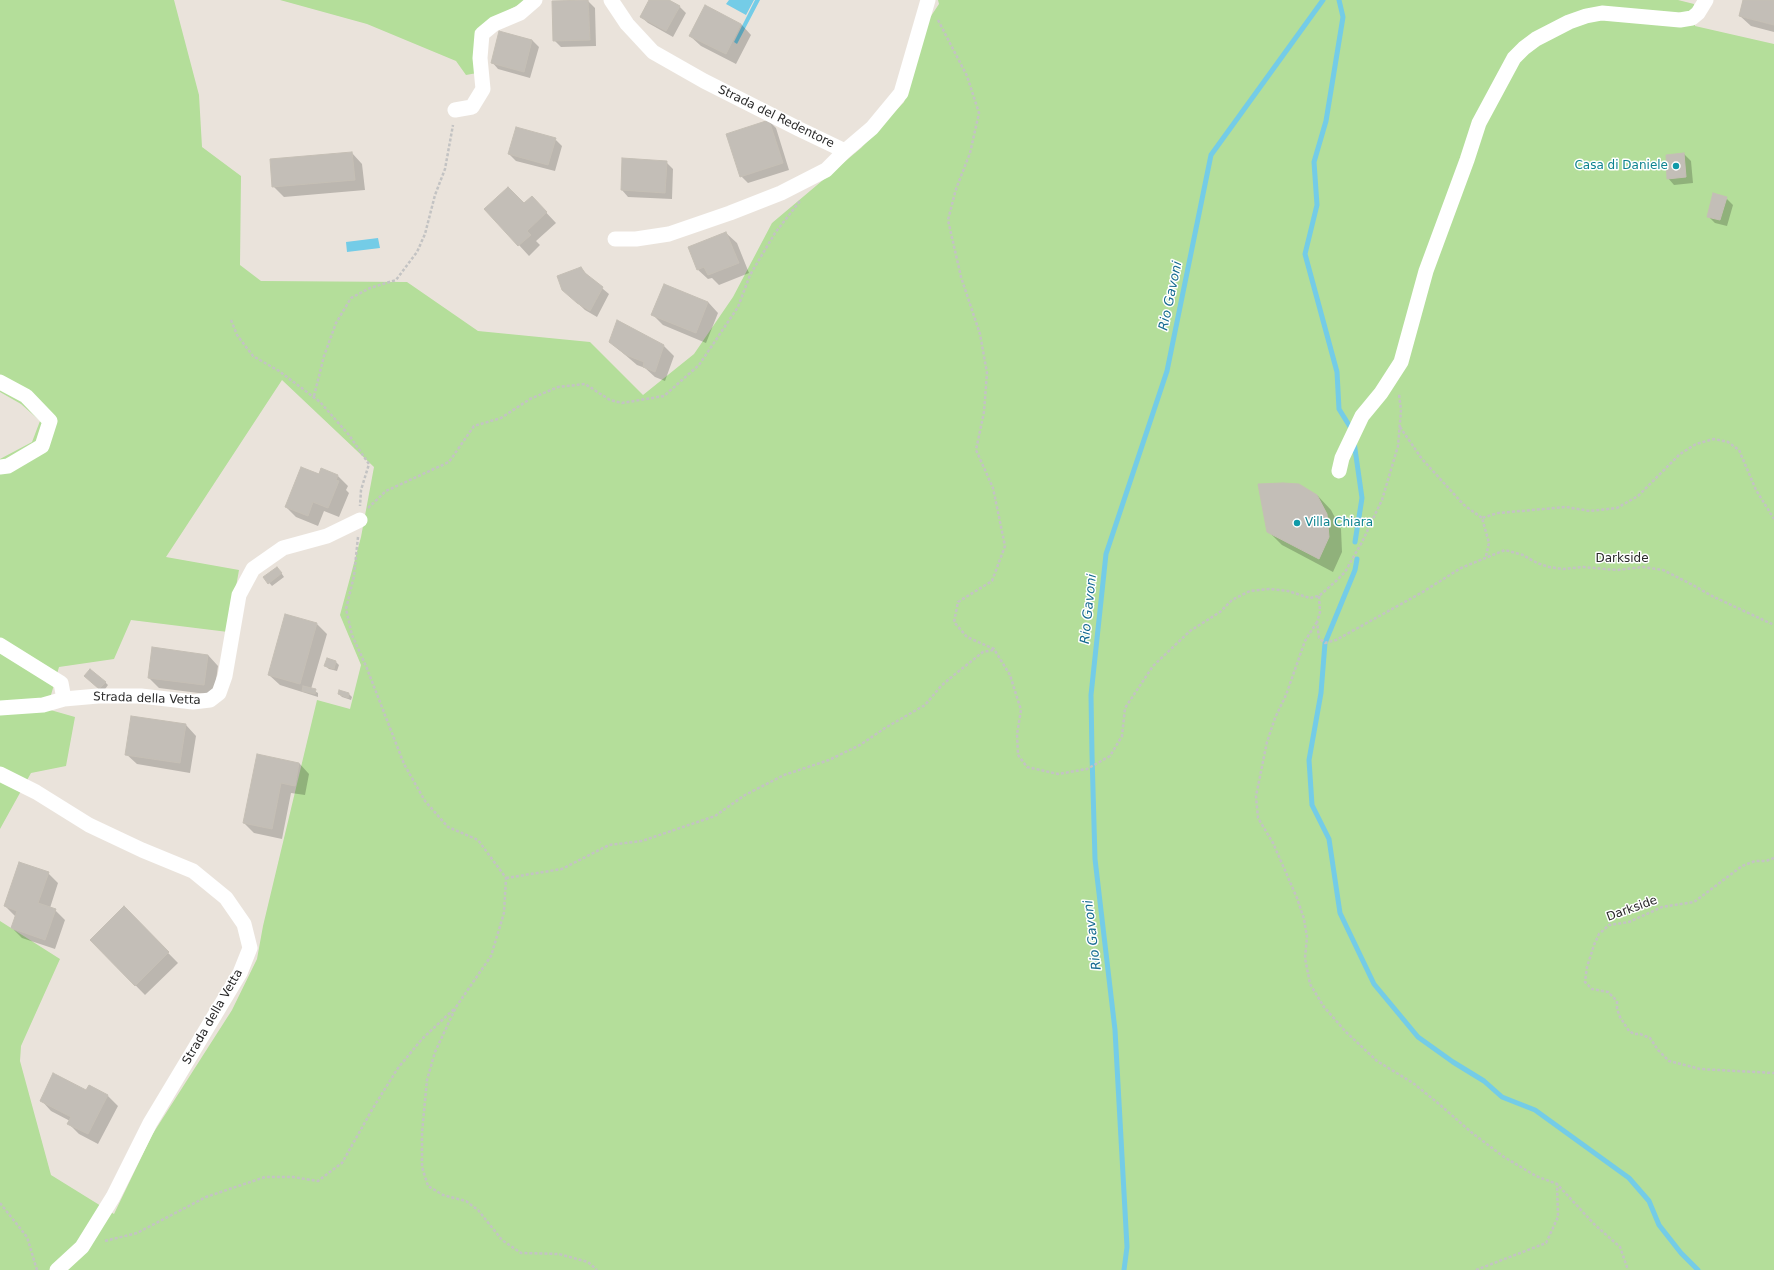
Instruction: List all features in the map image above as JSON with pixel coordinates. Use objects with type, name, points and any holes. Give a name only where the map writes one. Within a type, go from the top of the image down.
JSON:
[{"type":"street","points":[[455,110],[472,107],[483,89],[480,58],[482,34],[494,24],[520,13],[535,0]]},
{"type":"street","name":"Strada del Redentore","points":[[611,0],[628,24],[653,52],[704,81],[845,151],[872,128],[901,93],[928,0]]},
{"type":"street","points":[[1339,471],[1342,458],[1362,416],[1381,393],[1401,362],[1426,270],[1467,160],[1479,122],[1514,58],[1536,39],[1569,22],[1586,16],[1602,13],[1680,20],[1692,18],[1698,13],[1706,0]]},
{"type":"street","points":[[615,238],[636,239],[669,234],[730,213],[781,193],[826,170],[845,151]]},
{"type":"street","points":[[0,382],[26,396],[50,421],[42,446],[8,466],[0,467]]},
{"type":"street","name":"Strada della Vetta","points":[[0,708],[43,705],[64,699],[98,696],[141,696],[193,702],[210,700],[219,693],[225,676],[239,596],[253,570],[283,548],[327,536],[360,520]]},
{"type":"street","points":[[0,645],[61,683],[64,699]]},
{"type":"street","name":"Strada della Vetta","points":[[0,774],[36,792],[90,825],[142,850],[193,871],[226,898],[244,924],[250,948],[240,973],[150,1123],[113,1197],[82,1247],[57,1270]]},
{"type":"path","points":[[937,19],[967,76],[979,112],[970,154],[956,189],[948,220],[961,277],[980,334],[987,373],[984,412],[976,450],[993,488],[1005,546],[992,581],[958,602],[954,622],[967,637],[994,649],[1010,675],[1021,710],[1017,734],[1018,755],[1027,767],[1058,774],[1087,769],[1110,756],[1122,736],[1125,708],[1153,666],[1190,631],[1220,612],[1232,600],[1250,591],[1269,589],[1288,591],[1310,598],[1319,596],[1327,590],[1344,572],[1374,518],[1392,469],[1398,446],[1400,427],[1401,410],[1399,390]]},
{"type":"path","points":[[314,396],[324,356],[336,323],[351,298],[370,288],[396,280],[413,257],[425,234],[434,195],[445,169],[455,110]]},
{"type":"path","points":[[360,520],[371,503],[386,491],[449,462],[474,426],[501,418],[530,399],[558,387],[586,384],[610,400],[622,403],[664,396],[699,366],[704,359],[738,307],[750,275],[775,233],[805,196]]},
{"type":"path","points":[[232,320],[237,335],[253,356],[280,371],[314,396],[349,434],[369,464],[361,490],[360,520],[354,576],[346,609],[352,635],[366,666],[404,764],[425,801],[448,827],[478,840],[506,878],[504,913],[491,956],[456,1007],[435,1052],[427,1080],[422,1133],[422,1167],[428,1186],[443,1195],[466,1201],[478,1210],[502,1240],[521,1253],[559,1254],[588,1262],[597,1270]]},
{"type":"path","points":[[1400,427],[1422,459],[1464,505],[1482,518],[1489,543],[1486,556]]},
{"type":"path","points":[[1482,518],[1498,513],[1566,507],[1590,511],[1617,508],[1638,496],[1680,454],[1696,444],[1714,438],[1728,442],[1739,450],[1756,490],[1774,519]]},
{"type":"path","name":"Darkside","points":[[1317,622],[1319,638],[1325,643],[1336,640],[1421,593],[1461,568],[1486,556],[1505,550],[1523,555],[1537,563],[1549,567],[1563,569],[1583,567],[1617,570],[1643,567],[1663,570],[1693,584],[1712,596],[1774,625]]},
{"type":"path","points":[[1319,596],[1320,612],[1317,622],[1305,641],[1286,695],[1275,718],[1267,742],[1256,796],[1258,818],[1273,843],[1298,898],[1307,937],[1305,958],[1310,984],[1324,1007],[1341,1027],[1377,1061],[1412,1083],[1471,1132],[1504,1157],[1536,1176],[1558,1184],[1594,1224],[1620,1247],[1628,1270]]},
{"type":"path","points":[[506,878],[562,869],[609,844],[642,841],[715,816],[745,795],[784,775],[829,760],[860,745],[885,728],[925,705],[941,686],[954,675],[983,652],[994,649]]},
{"type":"path","name":"Darkside","points":[[1774,858],[1766,862],[1755,861],[1742,866],[1694,902],[1662,907],[1629,922],[1609,925],[1599,934],[1594,945],[1587,967],[1585,982],[1592,989],[1608,992],[1616,1001],[1620,1017],[1629,1030],[1634,1034],[1640,1034],[1650,1038],[1658,1050],[1669,1061],[1700,1069],[1774,1073]]},
{"type":"path","points":[[82,1247],[137,1233],[206,1197],[265,1177],[293,1177],[318,1181],[342,1163],[372,1108],[398,1068],[422,1039],[456,1007]]},
{"type":"path","points":[[1476,1270],[1546,1243],[1558,1217],[1558,1184]]},
{"type":"path","points":[[0,1203],[27,1237],[37,1270]]},
{"type":"green space","points":[[0,0],[174,0],[199,95],[202,147],[241,176],[240,265],[261,281],[407,282],[478,331],[590,342],[643,395],[694,354],[733,297],[772,223],[861,148],[904,102],[929,19],[939,4],[938,0],[1678,0],[1694,4],[1695,26],[1774,44],[1774,1270],[0,1270],[0,921],[60,959],[21,1046],[20,1061],[51,1175],[114,1214],[152,1135],[232,1010],[257,959],[263,926],[317,700],[350,709],[361,665],[340,615],[361,537],[374,467],[282,380],[166,557],[239,570],[228,632],[131,620],[114,659],[59,667],[47,709],[75,717],[66,766],[31,773],[0,829],[0,459],[32,442],[40,421],[21,404],[0,392]]},
{"type":"green space","points":[[280,0],[527,0],[489,21],[477,73],[466,75],[456,61],[367,24]]},
{"type":"water","points":[[729,0],[754,0],[746,15],[726,4]]},
{"type":"water","points":[[755,0],[760,0],[737,44],[734,42]]},
{"type":"water","points":[[378,238],[380,248],[347,252],[346,242]]},
{"type":"building","points":[[588,0],[590,40],[553,41],[552,1]]},
{"type":"building","points":[[649,0],[669,0],[680,6],[666,31],[640,17]]},
{"type":"building","points":[[1743,0],[1774,0],[1774,25],[1739,16]]},
{"type":"building","points":[[705,5],[741,24],[726,54],[689,36]]},
{"type":"building","points":[[499,31],[532,40],[524,72],[491,63]]},
{"type":"building","points":[[769,120],[783,163],[740,177],[726,134]]},
{"type":"building","points":[[516,127],[556,138],[548,165],[508,154]]},
{"type":"building","points":[[352,152],[355,180],[272,187],[270,159]]},
{"type":"building","name":"Casa di Daniele","points":[[1684,153],[1686,177],[1667,179],[1666,155]]},
{"type":"building","points":[[622,158],[667,161],[665,193],[621,190]]},
{"type":"building","points":[[508,187],[524,203],[532,196],[547,212],[527,231],[531,235],[518,246],[484,209]]},
{"type":"building","points":[[1713,193],[1727,197],[1720,220],[1707,217]]},
{"type":"building","points":[[726,232],[739,263],[708,275],[704,267],[697,270],[688,247]]},
{"type":"building","points":[[581,267],[585,273],[603,287],[590,311],[577,303],[562,290],[557,276]]},
{"type":"building","points":[[664,284],[708,302],[696,333],[651,315]]},
{"type":"building","points":[[617,320],[664,345],[655,372],[643,367],[644,362],[626,355],[609,342]]},
{"type":"building","points":[[301,467],[319,474],[321,468],[338,475],[336,480],[339,481],[328,508],[313,502],[308,516],[285,507]]},
{"type":"building","name":"Villa Chiara","points":[[1258,484],[1299,484],[1317,495],[1327,514],[1329,537],[1319,559],[1267,532]]},
{"type":"building","points":[[277,567],[282,573],[268,584],[263,577]]},
{"type":"building","points":[[285,614],[317,623],[300,684],[268,675]]},
{"type":"building","points":[[152,647],[208,655],[204,685],[148,678]]},
{"type":"building","points":[[327,658],[336,661],[334,669],[324,666]]},
{"type":"building","points":[[90,669],[106,682],[99,689],[84,676]]},
{"type":"building","points":[[303,686],[316,689],[315,694],[302,691]]},
{"type":"building","points":[[339,690],[349,693],[348,698],[338,694]]},
{"type":"building","points":[[131,716],[186,724],[180,763],[125,755]]},
{"type":"building","points":[[257,754],[299,763],[295,786],[281,783],[272,829],[243,823]]},
{"type":"building","points":[[19,862],[49,872],[38,903],[56,909],[45,940],[11,928],[17,911],[4,906]]},
{"type":"building","points":[[124,906],[169,952],[135,986],[90,940]]},
{"type":"building","points":[[53,1073],[86,1090],[89,1085],[108,1095],[88,1134],[67,1124],[71,1117],[40,1101]]},
{"type":"waterway","name":"Rio Gavoni","points":[[1124,1270],[1127,1247],[1115,1030],[1095,859],[1092,754],[1091,695],[1106,554],[1167,371],[1211,155],[1323,0]]},
{"type":"waterway","points":[[1339,0],[1343,17],[1326,121],[1314,162],[1317,205],[1305,254],[1337,372],[1339,409],[1352,430]]},
{"type":"waterway","points":[[1354,442],[1362,498],[1355,542]]},
{"type":"waterway","points":[[1357,559],[1355,570],[1325,643],[1321,693],[1309,760],[1312,805],[1329,839],[1340,913],[1374,984],[1418,1037],[1453,1062],[1484,1081],[1502,1097],[1535,1110],[1629,1178],[1649,1201],[1659,1225],[1681,1253],[1698,1270]]},
{"type":"place","name":"Casa di Daniele","points":[[1676,166]]},
{"type":"place","name":"Villa Chiara","points":[[1297,523]]}]
